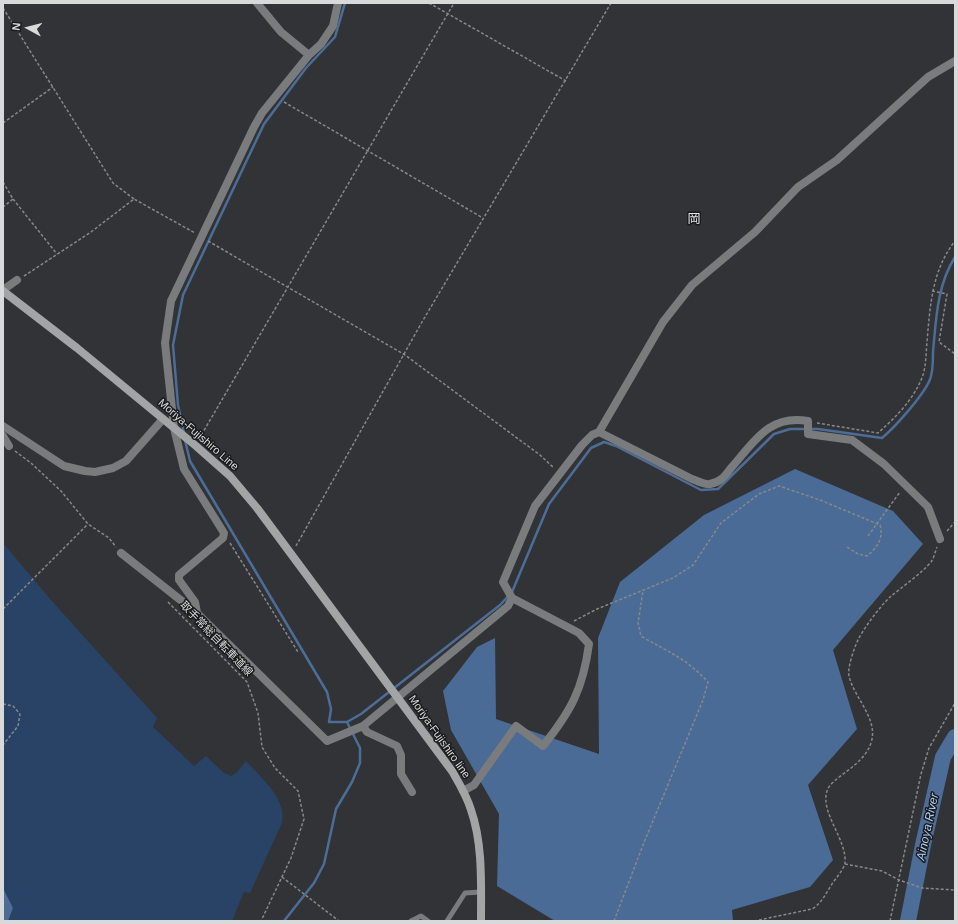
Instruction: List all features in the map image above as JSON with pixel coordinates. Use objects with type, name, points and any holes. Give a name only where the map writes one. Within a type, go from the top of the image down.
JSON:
[{"type":"main road","name":"Moriya-Fujishiro Line","points":[[3,290],[194,444],[230,476],[389,686]]},
{"type":"main road","name":"Moriya-Fujishiro line","points":[[389,686],[452,771],[471,810],[477,835],[481,892],[481,921]]},
{"type":"street","points":[[257,3],[281,32],[309,55]]},
{"type":"street","points":[[197,613],[195,602],[179,580],[180,575],[223,538],[224,533],[184,469],[175,429],[165,344],[171,301],[254,127],[262,113],[309,55],[322,44],[333,26],[338,3]]},
{"type":"street","points":[[463,791],[474,785],[516,726],[543,746],[565,718],[579,691],[586,666],[589,644],[579,633],[512,598],[503,582],[535,506],[582,445],[592,435],[599,432],[663,322],[692,285],[755,232],[798,187],[837,160],[928,77],[955,61]]},
{"type":"street","points":[[3,290],[17,280]]},
{"type":"street","points":[[3,426],[64,466],[95,472],[113,468],[126,461],[163,419]]},
{"type":"street","points":[[599,432],[692,479],[708,484],[720,481],[762,432],[775,424],[794,419],[808,421],[808,434],[852,440],[884,464],[928,507],[940,538]]},
{"type":"street","points":[[3,436],[8,446]]},
{"type":"street","points":[[122,553],[197,613],[327,741],[360,727],[396,696],[508,606],[512,598]]},
{"type":"street","points":[[360,727],[367,732],[397,746],[401,755],[401,774],[412,792]]},
{"type":"lane","points":[[447,921],[465,893],[481,892]]},
{"type":"lane","points":[[411,921],[421,916],[428,921]]},
{"type":"path","points":[[429,3],[566,81]]},
{"type":"path","points":[[194,444],[454,3]]},
{"type":"path","points":[[291,555],[405,355],[422,322],[611,3]]},
{"type":"path","points":[[3,8],[113,183],[134,199],[405,355],[540,455],[559,473]]},
{"type":"path","points":[[3,123],[54,87]]},
{"type":"path","points":[[284,102],[483,218]]},
{"type":"path","points":[[3,182],[14,199],[56,254]]},
{"type":"path","points":[[3,207],[14,199]]},
{"type":"path","points":[[17,280],[91,232],[134,199]]},
{"type":"path","points":[[808,421],[878,433],[895,418],[918,388],[924,373],[932,291],[946,253],[955,241]]},
{"type":"path","points":[[932,291],[947,294],[939,342],[955,354]]},
{"type":"path","points":[[8,446],[31,463],[61,491],[88,524],[109,538],[122,553]]},
{"type":"path","points":[[565,625],[597,609],[672,578],[693,565],[721,523],[759,494],[779,486],[820,500],[880,526],[882,532],[874,550],[867,556],[858,554],[848,547]]},
{"type":"path","points":[[868,536],[905,486]]},
{"type":"path","points":[[754,921],[812,909],[819,905],[845,864],[843,846],[826,804],[826,792],[830,784],[860,761],[871,743],[872,730],[869,719],[848,675],[852,658],[859,639],[876,614],[889,598],[932,561],[940,538],[955,522]]},
{"type":"path","points":[[3,609],[83,531],[88,524]]},
{"type":"path","points":[[224,533],[298,652]]},
{"type":"path","points":[[614,921],[643,845],[703,700],[708,682],[697,670],[678,656],[641,636],[638,623],[643,591]]},
{"type":"path","name":"取手常総自転車道線","points":[[165,599],[247,682],[258,713],[262,747],[275,768],[298,791],[304,818],[291,858],[261,921]]},
{"type":"path","points":[[890,921],[921,774],[929,748],[955,703]]},
{"type":"path","points":[[3,704],[13,706],[20,714],[18,726],[3,745]]},
{"type":"path","points":[[845,864],[882,871],[899,880],[922,888],[955,890]]},
{"type":"path","points":[[282,876],[339,921]]},
{"type":"shaded area","points":[[795,469],[893,511],[923,544],[833,650],[857,729],[808,785],[833,860],[810,887],[732,910],[733,921],[555,921],[497,886],[499,814],[451,730],[443,691],[477,647],[495,638],[496,719],[599,754],[598,638],[620,582],[704,515]]},
{"type":"shaded area","points":[[3,543],[51,600],[157,718],[153,727],[194,766],[206,756],[224,773],[231,776],[236,773],[246,761],[272,789],[277,797],[283,814],[282,823],[250,893],[244,892],[232,921],[8,921],[13,908],[3,888]]},
{"type":"shaded area","points":[[3,888],[13,908],[8,921],[3,921]]},
{"type":"waterway","points":[[184,433],[178,405],[173,345],[183,295],[264,124],[306,68],[335,37],[345,3]]},
{"type":"waterway","points":[[185,440],[190,461],[327,692],[331,709],[329,722],[347,722],[361,714],[500,605],[512,592],[549,504],[591,448],[604,442],[616,446],[701,490],[718,489],[774,434],[790,429],[818,429],[882,438],[910,409],[929,383],[932,370],[938,303],[944,279],[955,257]]},
{"type":"waterway","points":[[284,921],[314,883],[324,864],[336,809],[352,782],[360,763],[360,748],[347,722]]},
{"type":"waterway","name":"Ainoya River","points":[[908,921],[943,757],[955,737]]},
{"type":"district","name":"岡","points":[[694,219]]}]
